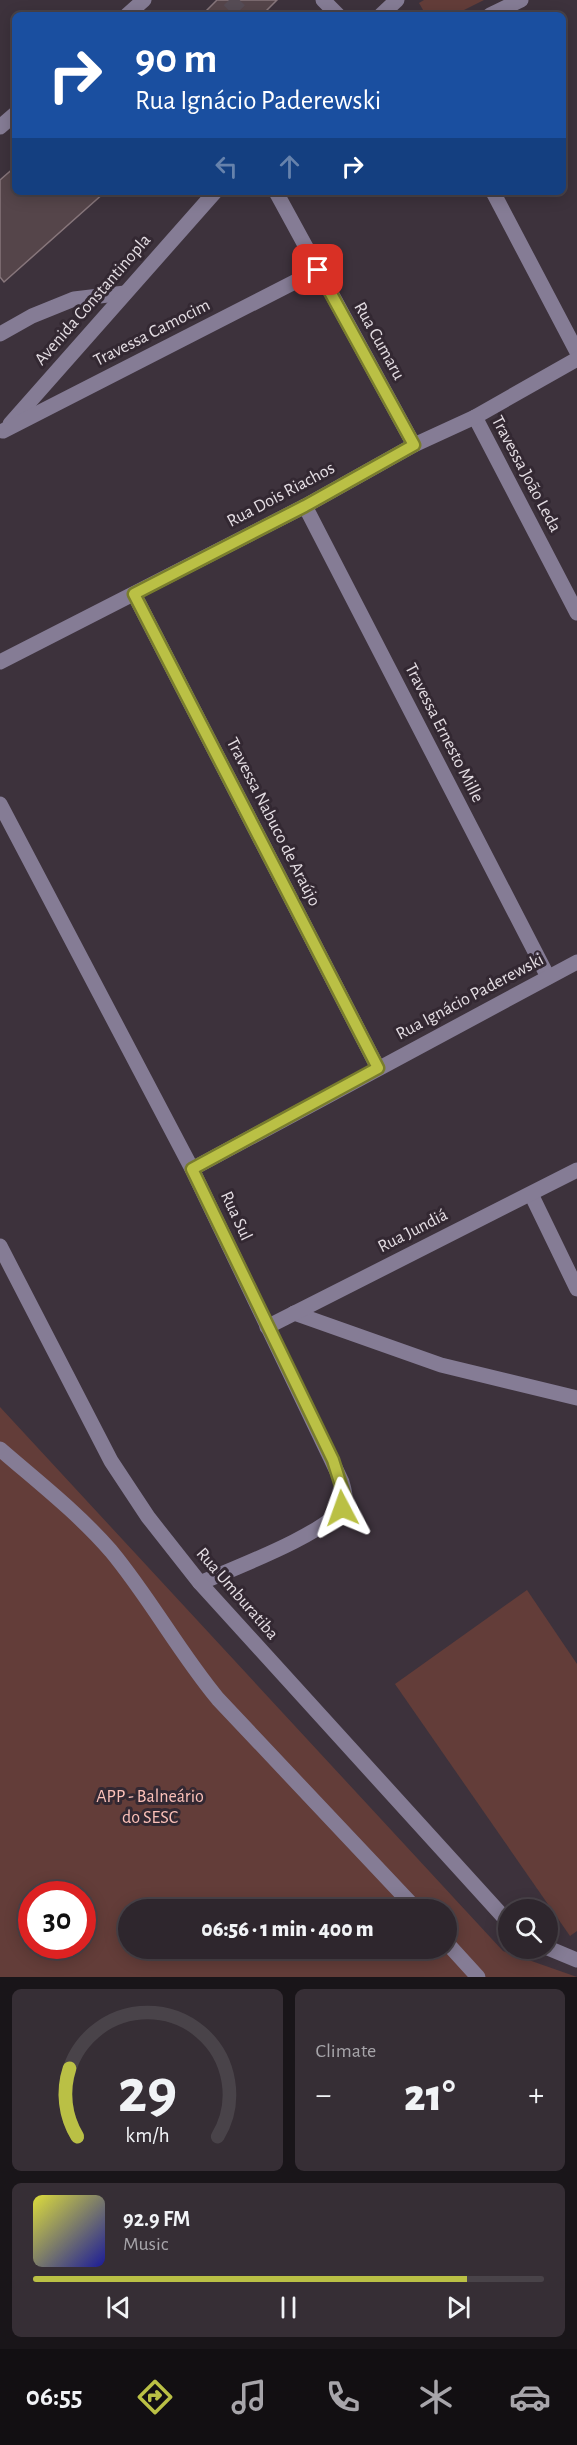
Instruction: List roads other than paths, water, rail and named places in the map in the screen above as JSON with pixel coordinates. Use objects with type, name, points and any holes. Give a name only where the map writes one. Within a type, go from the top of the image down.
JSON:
[{"type":"street","points":[[130,12],[144,0]]},
{"type":"street","points":[[323,0],[335,12]]},
{"type":"street","points":[[496,12],[521,0]]},
{"type":"street","points":[[0,127],[12,117]]},
{"type":"street","name":"Avenida Constantinopla","points":[[2,433],[211,195]]},
{"type":"street","name":"Rua Cumaru","points":[[284,195],[318,270],[414,445]]},
{"type":"street","points":[[495,195],[577,351]]},
{"type":"street","name":"Travessa Camocim","points":[[2,433],[318,270]]},
{"type":"street","points":[[0,334],[32,316],[74,299],[125,293]]},
{"type":"street","name":"Rua Dois Riachos","points":[[0,662],[305,506],[414,445],[475,417],[577,359]]},
{"type":"street","name":"Travessa João Leda","points":[[475,417],[577,613]]},
{"type":"street","name":"Travessa Ernesto Mille","points":[[305,506],[548,977]]},
{"type":"street","name":"Travessa Nabuco de Araújo","points":[[134,594],[378,1068]]},
{"type":"street","name":"Rua Sul","points":[[0,804],[192,1169],[333,1460],[345,1498],[342,1508],[333,1518],[295,1541],[200,1583]]},
{"type":"street","name":"Rua Ignácio Paderewski","points":[[192,1169],[577,962]]},
{"type":"street","name":"Rua Jundiá","points":[[267,1327],[577,1170]]},
{"type":"street","points":[[531,1194],[577,1289]]},
{"type":"street","name":"Rua Umburatiba","points":[[0,1246],[111,1461],[148,1517],[200,1583],[498,1911]]},
{"type":"street","points":[[294,1313],[441,1365],[577,1398]]},
{"type":"street","points":[[0,1449],[43,1485],[110,1550],[140,1589],[190,1666],[211,1691],[407,1899]]},
{"type":"street","points":[[558,1952],[577,1960]]},
{"type":"street","points":[[457,1954],[478,1977]]},
{"type":"tunnel","points":[[229,0],[241,12]]},
{"type":"park label","name":"APP - Balneário do SESC","points":[[150,1807]]}]
